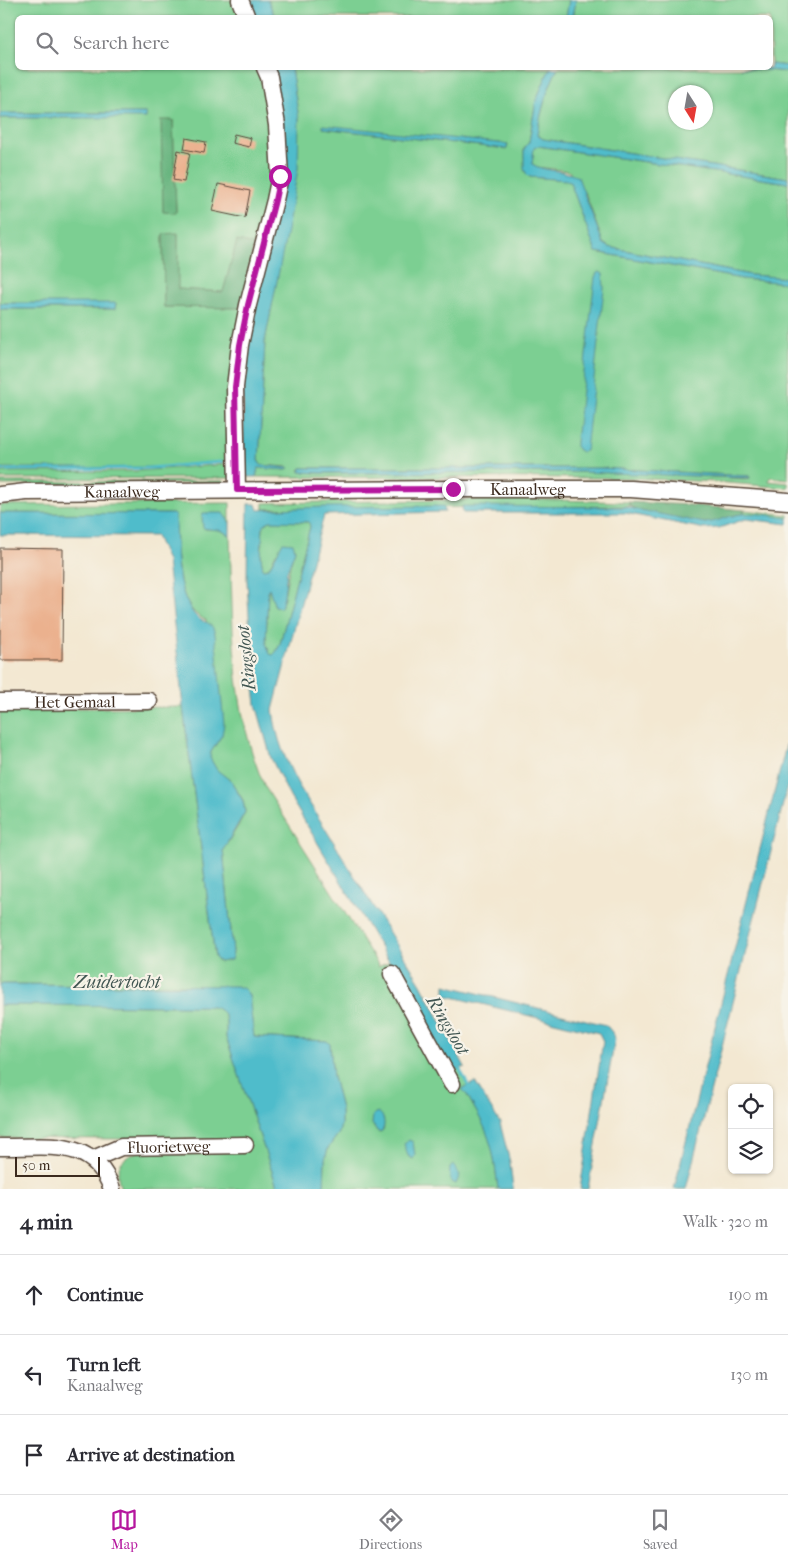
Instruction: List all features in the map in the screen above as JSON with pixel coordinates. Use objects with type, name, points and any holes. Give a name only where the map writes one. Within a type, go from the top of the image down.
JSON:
[{"type":"street","points":[[240,0],[246,15]]},
{"type":"street","points":[[239,490],[235,387],[240,345],[280,176],[277,125],[269,78],[266,70]]},
{"type":"street","name":"Kanaalweg","points":[[0,488],[26,492]]},
{"type":"street","name":"Kanaalweg","points":[[0,495],[26,492],[631,489],[788,501]]},
{"type":"street","name":"Het Gemaal","points":[[0,702],[149,701]]},
{"type":"street","points":[[392,974],[452,1084]]},
{"type":"street","name":"Fluorietweg","points":[[93,1159],[121,1147],[245,1145]]},
{"type":"street","points":[[0,1147],[66,1148],[81,1152],[93,1159],[102,1168],[112,1189]]},
{"type":"green space","points":[[0,0],[234,0],[240,15],[15,15],[15,70],[258,70],[268,119],[271,170],[266,204],[254,245],[237,241],[223,292],[177,289],[178,234],[163,234],[164,307],[244,308],[233,461],[169,467],[0,468],[0,309],[114,309],[116,304],[0,303],[0,118],[146,117],[146,113],[0,113]],"holes":[[[173,120],[176,212],[163,211]]]},
{"type":"green space","points":[[268,0],[569,0],[566,15],[274,15]]},
{"type":"green space","points":[[576,0],[788,0],[788,66],[773,64],[773,15],[574,15]]},
{"type":"green space","points":[[291,70],[549,70],[536,100],[529,142],[524,149],[525,172],[530,177],[570,182],[596,252],[742,279],[788,283],[788,479],[770,477],[769,481],[788,483],[788,488],[717,482],[629,478],[256,477],[258,468],[287,470],[288,467],[260,465],[259,462],[265,341],[279,269],[299,119]],"holes":[[[323,128],[508,144],[506,149]],[[301,468],[600,468],[749,476],[750,478],[643,473],[321,473],[301,472],[299,470]]]},
{"type":"green space","points":[[557,70],[764,70],[788,72],[788,178],[543,139],[537,135],[545,100]]},
{"type":"green space","points":[[161,120],[173,120],[176,213],[163,212]]},
{"type":"green space","points":[[538,146],[788,183],[788,278],[751,275],[609,247],[603,243],[586,195],[569,171],[537,167],[532,164],[534,148]]},
{"type":"green space","points":[[178,233],[178,289],[223,292],[237,241],[254,245],[248,273],[244,308],[164,307],[163,234]]},
{"type":"green space","points":[[231,464],[231,478],[0,479],[0,472],[136,471]]},
{"type":"green space","points":[[224,481],[224,483],[0,485],[0,482]]},
{"type":"green space","points":[[518,499],[629,502],[629,506],[263,509],[263,503]]},
{"type":"green space","points":[[629,502],[744,510],[745,514],[711,523],[699,523],[636,509],[629,506]]},
{"type":"green space","points":[[230,503],[230,523],[223,514],[205,529],[219,530],[230,536],[233,632],[239,695],[245,727],[265,787],[378,967],[389,962],[454,1070],[460,1068],[468,1086],[463,1089],[486,1129],[494,1157],[498,1189],[324,1189],[325,1159],[328,1148],[339,1133],[341,1123],[341,1109],[333,1077],[330,1044],[327,1041],[254,1037],[249,996],[181,985],[0,984],[0,709],[183,707],[215,958],[220,962],[233,952],[223,850],[245,812],[243,800],[231,781],[217,771],[210,758],[211,752],[222,735],[206,620],[196,614],[182,590],[177,559],[175,516],[173,514],[0,513],[0,505]],"holes":[[[378,1112],[384,1128],[381,1132],[374,1128],[373,1115]]]},
{"type":"green space","points":[[744,510],[788,515],[788,518],[745,514]]},
{"type":"green space","points":[[270,521],[309,522],[310,527],[280,644],[273,655],[269,654],[266,643],[268,589],[275,607],[281,608],[295,550],[276,553],[269,568],[263,569],[261,557],[263,527],[264,524]]},
{"type":"green space","points":[[0,1005],[203,1006],[219,1010],[225,1017],[226,1037],[278,1189],[121,1189],[118,1175],[120,1165],[127,1157],[139,1151],[249,1140],[0,1138]]},
{"type":"water","points":[[248,0],[268,0],[274,15],[254,15]]},
{"type":"water","points":[[569,0],[576,0],[573,15],[566,15]]},
{"type":"water","points":[[773,64],[788,66],[788,72],[764,70],[773,70]]},
{"type":"water","points":[[272,70],[291,70],[299,119],[298,169],[265,341],[259,462],[261,465],[289,468],[287,470],[258,468],[256,477],[246,477],[244,465],[243,363],[273,223]]},
{"type":"water","points":[[549,70],[557,70],[540,117],[537,135],[543,139],[788,178],[788,183],[538,146],[534,148],[532,164],[537,167],[578,177],[603,243],[609,247],[751,275],[788,278],[788,283],[742,279],[596,252],[570,182],[530,177],[524,169],[524,149],[529,142],[536,100]]},
{"type":"water","points":[[0,113],[146,113],[146,118],[0,118]]},
{"type":"water","points":[[323,125],[508,144],[507,149],[323,128]]},
{"type":"water","points":[[600,272],[603,274],[604,288],[586,451],[581,452],[576,448],[576,442],[595,277]]},
{"type":"water","points":[[0,303],[116,303],[115,309],[0,309]]},
{"type":"water","points":[[301,468],[600,468],[749,476],[750,478],[581,472],[321,473],[300,472]]},
{"type":"water","points":[[248,504],[256,504],[258,510],[323,507],[444,506],[445,512],[324,515],[273,710],[282,750],[299,786],[421,984],[465,1067],[454,1070],[450,1068],[400,980],[290,797],[271,758],[256,704],[252,671],[247,580]],"holes":[[[270,521],[309,522],[310,527],[280,644],[273,655],[270,654],[266,643],[268,589],[275,607],[281,608],[287,571],[295,550],[293,543],[283,542],[269,568],[263,569],[261,557],[263,527],[264,524]]]},
{"type":"water","points":[[462,506],[625,507],[705,523],[736,515],[755,514],[788,518],[788,524],[746,519],[719,528],[705,529],[625,513],[463,513]]},
{"type":"water","points":[[0,513],[173,514],[175,516],[178,573],[184,594],[194,614],[210,624],[215,634],[224,724],[222,735],[211,752],[210,758],[217,770],[231,781],[243,801],[245,812],[223,850],[233,952],[231,960],[220,962],[215,958],[183,707],[167,561],[156,536],[0,535]]},
{"type":"water","points":[[203,513],[223,513],[230,523],[230,536],[220,530],[203,528]]},
{"type":"water","points":[[788,738],[788,784],[686,1189],[674,1189]]},
{"type":"water","points":[[0,984],[236,986],[244,989],[249,996],[254,1037],[327,1041],[330,1044],[333,1077],[341,1109],[341,1124],[339,1133],[328,1148],[325,1159],[324,1189],[278,1189],[226,1037],[225,1017],[219,1010],[203,1006],[0,1005]]},
{"type":"water","points":[[445,985],[606,1025],[612,1032],[615,1039],[588,1189],[580,1189],[603,1041],[599,1033],[445,995]]},
{"type":"water","points":[[475,1082],[500,1123],[510,1162],[513,1189],[498,1189],[489,1139],[481,1120],[462,1089]]},
{"type":"water","points":[[378,1112],[382,1115],[384,1123],[382,1131],[378,1132],[372,1124],[373,1115]]},
{"type":"water","points":[[409,1140],[413,1142],[415,1155],[413,1159],[408,1156],[404,1144]]},
{"type":"water","points":[[453,1165],[460,1175],[456,1184],[452,1182],[450,1176],[450,1168]]},
{"type":"building","points":[[234,134],[251,138],[249,147],[232,143]]},
{"type":"building","points":[[186,138],[206,142],[204,153],[184,149]]},
{"type":"building","points":[[178,150],[190,153],[184,182],[173,180]]},
{"type":"building","points":[[218,184],[250,191],[245,218],[212,211]]},
{"type":"building","points":[[0,548],[63,549],[62,660],[0,660]]},
{"type":"waterway","points":[[0,470],[150,468],[222,462]]},
{"type":"waterway","name":"Ringsloot","points":[[458,1066],[470,1089]]},
{"type":"route","points":[[280,176],[240,345],[235,387],[237,490],[453,489]]},
{"type":"water label","name":"Zuidertocht","points":[[117,982]]}]
